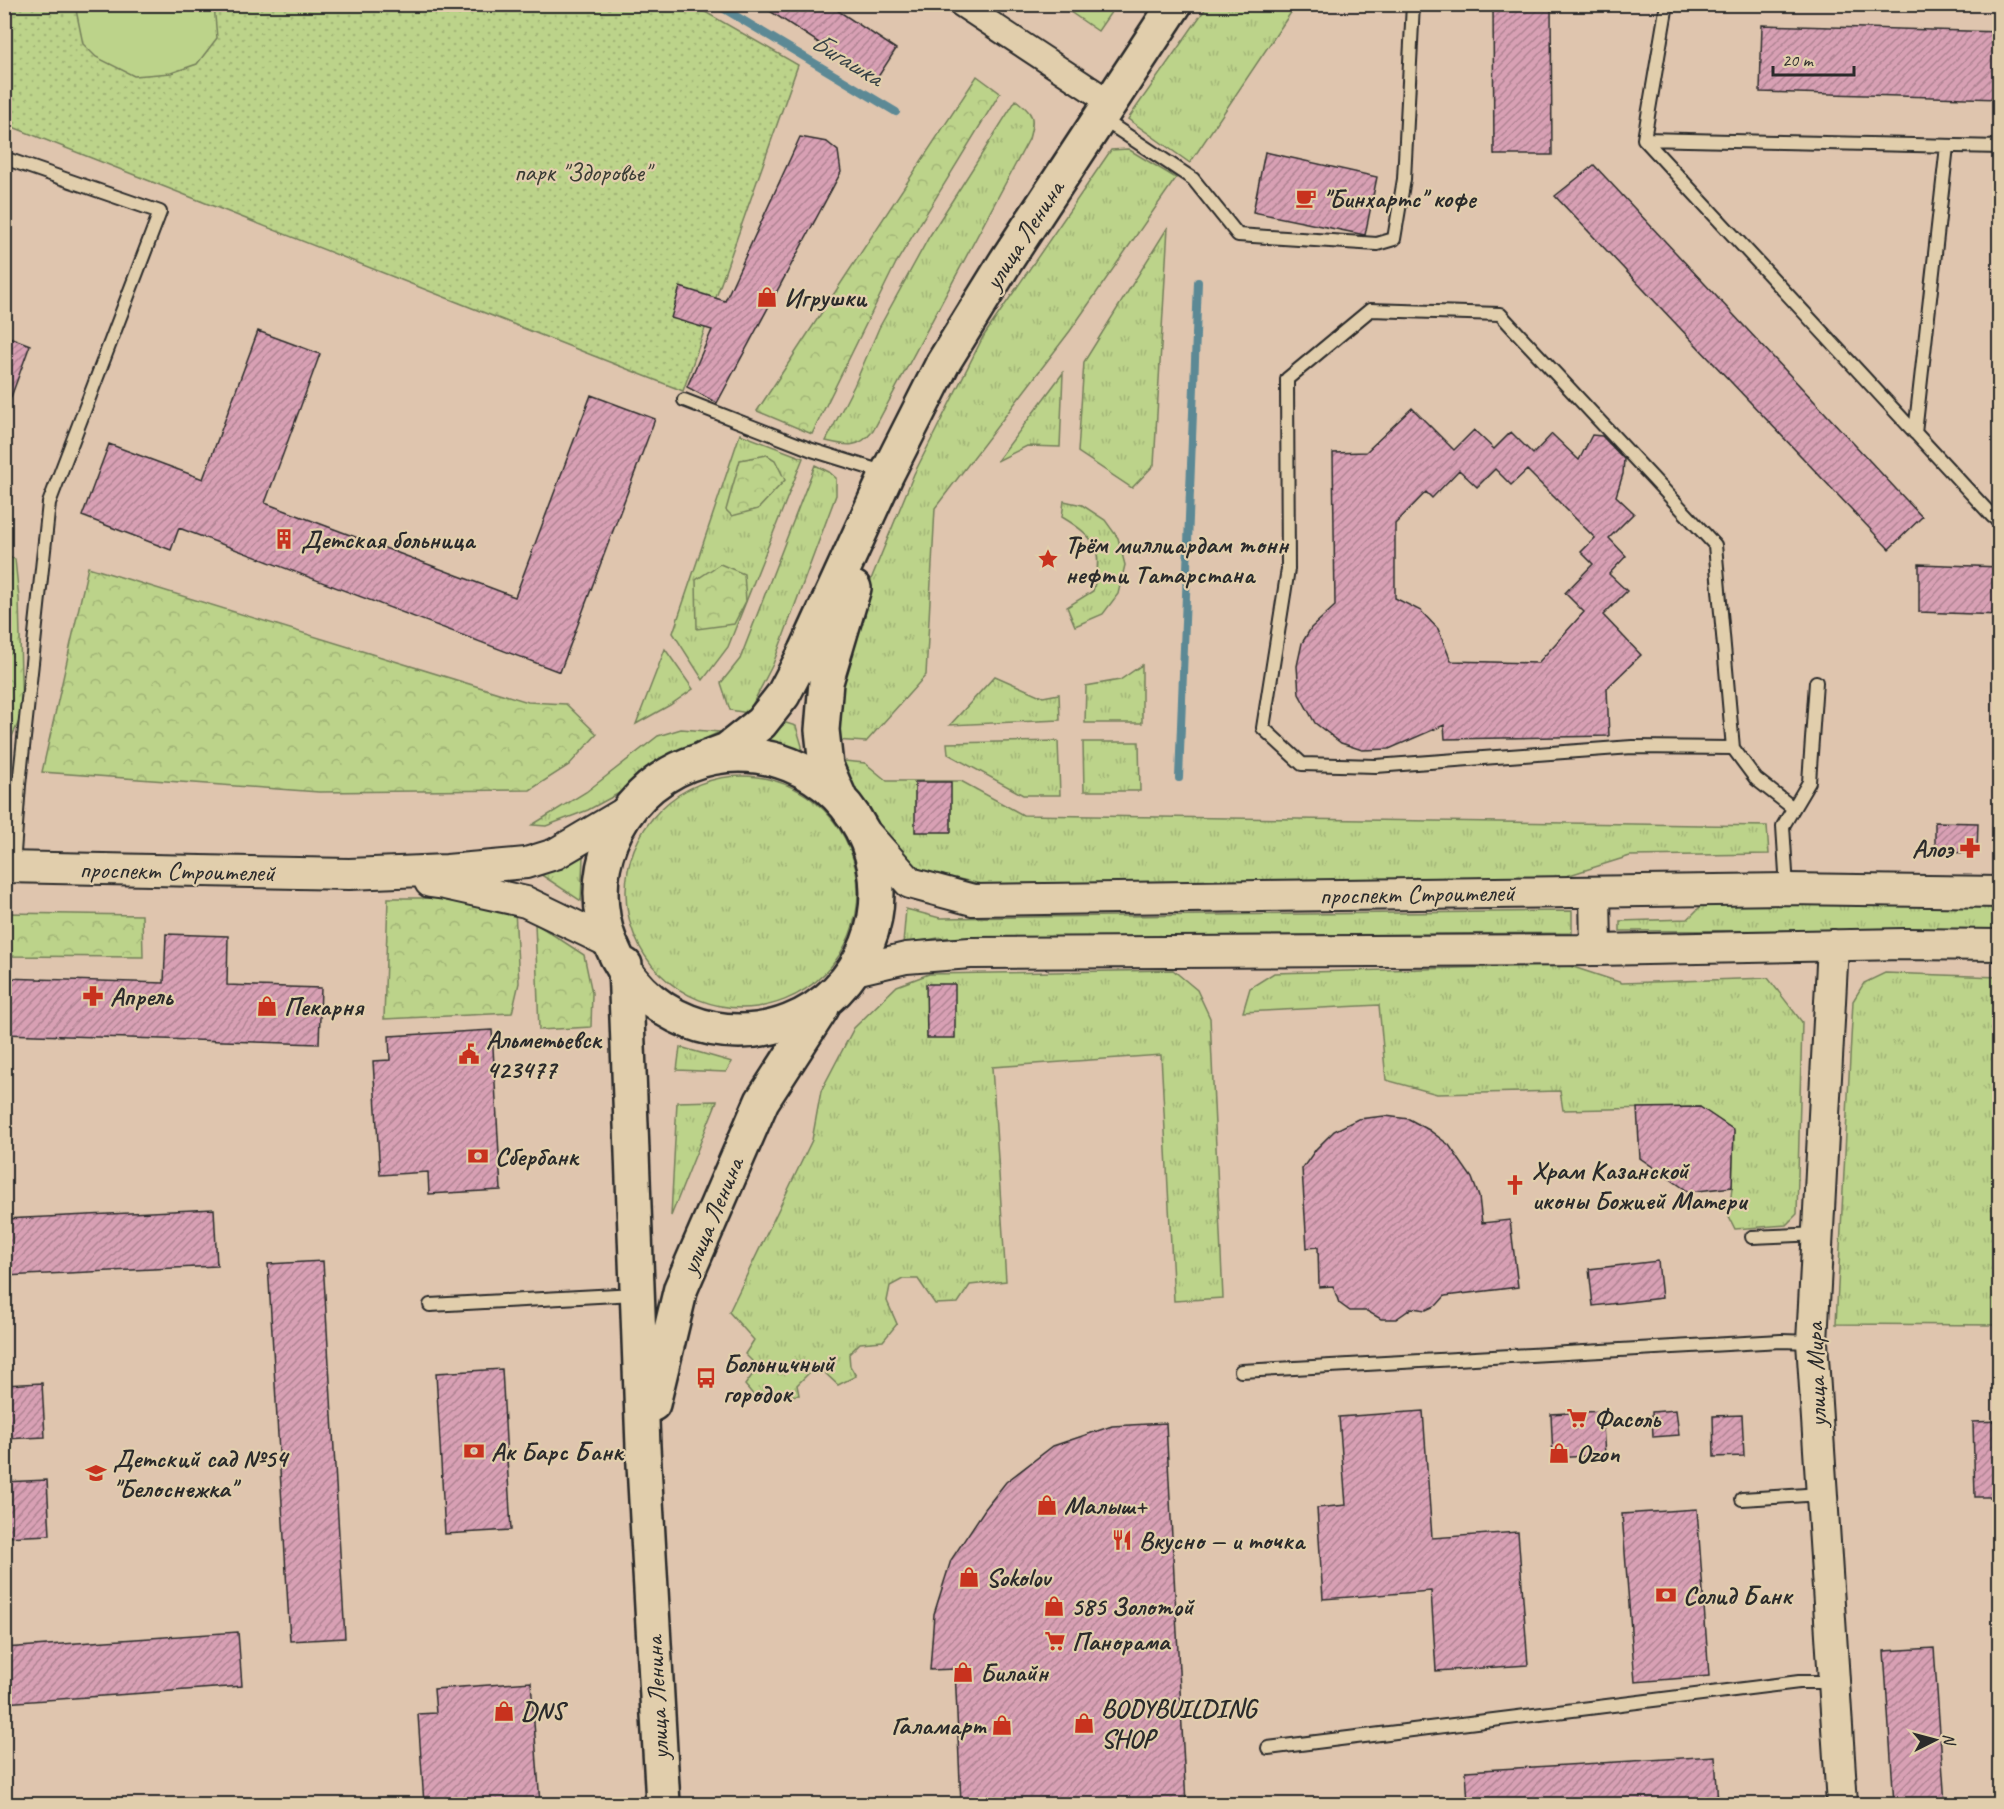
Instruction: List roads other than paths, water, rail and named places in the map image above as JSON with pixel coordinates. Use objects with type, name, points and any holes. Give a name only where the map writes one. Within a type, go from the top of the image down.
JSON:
[{"type":"main road","name":"улица Ленина","points":[[663,1804],[617,953],[600,892],[608,846],[626,812],[657,781],[727,750],[761,723],[783,694],[806,651],[887,474],[943,363],[1006,261],[1175,4]]},
{"type":"main road","points":[[617,953],[669,1014],[703,1028],[744,1033],[791,1023],[825,1002],[855,970],[874,927],[877,878],[862,829],[840,798],[826,766],[822,730],[826,682],[887,474]]},
{"type":"main road","points":[[703,759],[749,754],[789,764],[840,798]]},
{"type":"main road","name":"улица Ленина","points":[[643,1447],[681,1288],[762,1101],[825,1002]]},
{"type":"street","points":[[961,4],[1106,110]]},
{"type":"street","name":"проспект Строителей","points":[[9,867],[350,874],[447,870],[526,863],[555,854],[626,812]]},
{"type":"street","name":"проспект Строителей","points":[[862,829],[910,883],[973,900],[1787,889],[2000,892]]},
{"type":"street","name":"проспект Строителей","points":[[350,874],[445,884],[520,901],[617,953]]},
{"type":"street","points":[[1595,892],[1596,950]]},
{"type":"street","name":"улица Мира","points":[[1833,945],[1812,1342],[1842,1804]]},
{"type":"street","points":[[855,970],[906,958],[970,952],[1227,953],[2000,945]]},
{"type":"lane","points":[[1106,110],[1193,179],[1238,235],[1377,244],[1394,239],[1404,179],[1413,4]]},
{"type":"lane","points":[[1644,139],[1667,4]]},
{"type":"lane","points":[[1644,139],[2000,147]]},
{"type":"lane","points":[[1644,139],[1993,517],[2000,517]]},
{"type":"lane","points":[[1915,433],[1947,146]]},
{"type":"lane","points":[[4,158],[160,212],[49,503],[9,867]]},
{"type":"lane","points":[[1733,748],[1632,747],[1376,766],[1302,764],[1263,728],[1288,569],[1287,379],[1370,309],[1500,314],[1715,545],[1733,748],[1756,779],[1793,808]]},
{"type":"lane","points":[[684,400],[812,450],[887,474]]},
{"type":"lane","points":[[1787,889],[1783,826],[1809,782],[1816,682]]},
{"type":"lane","points":[[1752,1236],[1818,1234]]},
{"type":"lane","points":[[430,1305],[637,1293]]},
{"type":"lane","points":[[1241,1371],[1781,1341],[1812,1342]]},
{"type":"lane","points":[[1742,1499],[1822,1494]]},
{"type":"lane","points":[[1268,1748],[1788,1684],[1834,1683]]},
{"type":"waterway","name":"Бигашка","points":[[716,4],[896,112]]},
{"type":"waterway","points":[[1179,778],[1198,282]]},
{"type":"place","name":"\"Бинхартс\" кофе","points":[[1306,198]]},
{"type":"place","name":"Игрушки","points":[[767,297]]},
{"type":"place","name":"Детская больница","points":[[284,539]]},
{"type":"place","name":"Трём миллиардам тонн нефти Татарстана","points":[[1048,559]]},
{"type":"place","name":"Алоэ","points":[[1970,848]]},
{"type":"place","name":"Апрель","points":[[93,996]]},
{"type":"place","name":"Пекарня","points":[[267,1006]]},
{"type":"place","name":"Альметьевск 423477","points":[[469,1054]]},
{"type":"place","name":"Сбербанк","points":[[478,1156]]},
{"type":"place","name":"Храм Казанской иконы Божией Матери","points":[[1515,1185]]},
{"type":"place","name":"Больничный городок","points":[[706,1378]]},
{"type":"place","name":"Фасоль","points":[[1577,1418]]},
{"type":"place","name":"Ак Барс Банк","points":[[474,1451]]},
{"type":"place","name":"Ozon","points":[[1559,1453]]},
{"type":"place","name":"Детский сад №54 \"Белоснежка\"","points":[[96,1473]]},
{"type":"place","name":"Малыш+","points":[[1047,1505]]},
{"type":"place","name":"Вкусно — и точка","points":[[1122,1540]]},
{"type":"place","name":"Sokolov","points":[[969,1577]]},
{"type":"place","name":"Солид Банк","points":[[1666,1595]]},
{"type":"place","name":"585 Золотой","points":[[1054,1606]]},
{"type":"place","name":"Панорама","points":[[1055,1641]]},
{"type":"place","name":"Билайн","points":[[963,1672]]},
{"type":"place","name":"DNS","points":[[504,1711]]},
{"type":"place","name":"BODYBUILDING SHOP","points":[[1084,1723]]},
{"type":"place","name":"Галамарт","points":[[1002,1725]]},
{"type":"park label","name":"парк \"Здоровье\"","points":[[582,172]]}]
